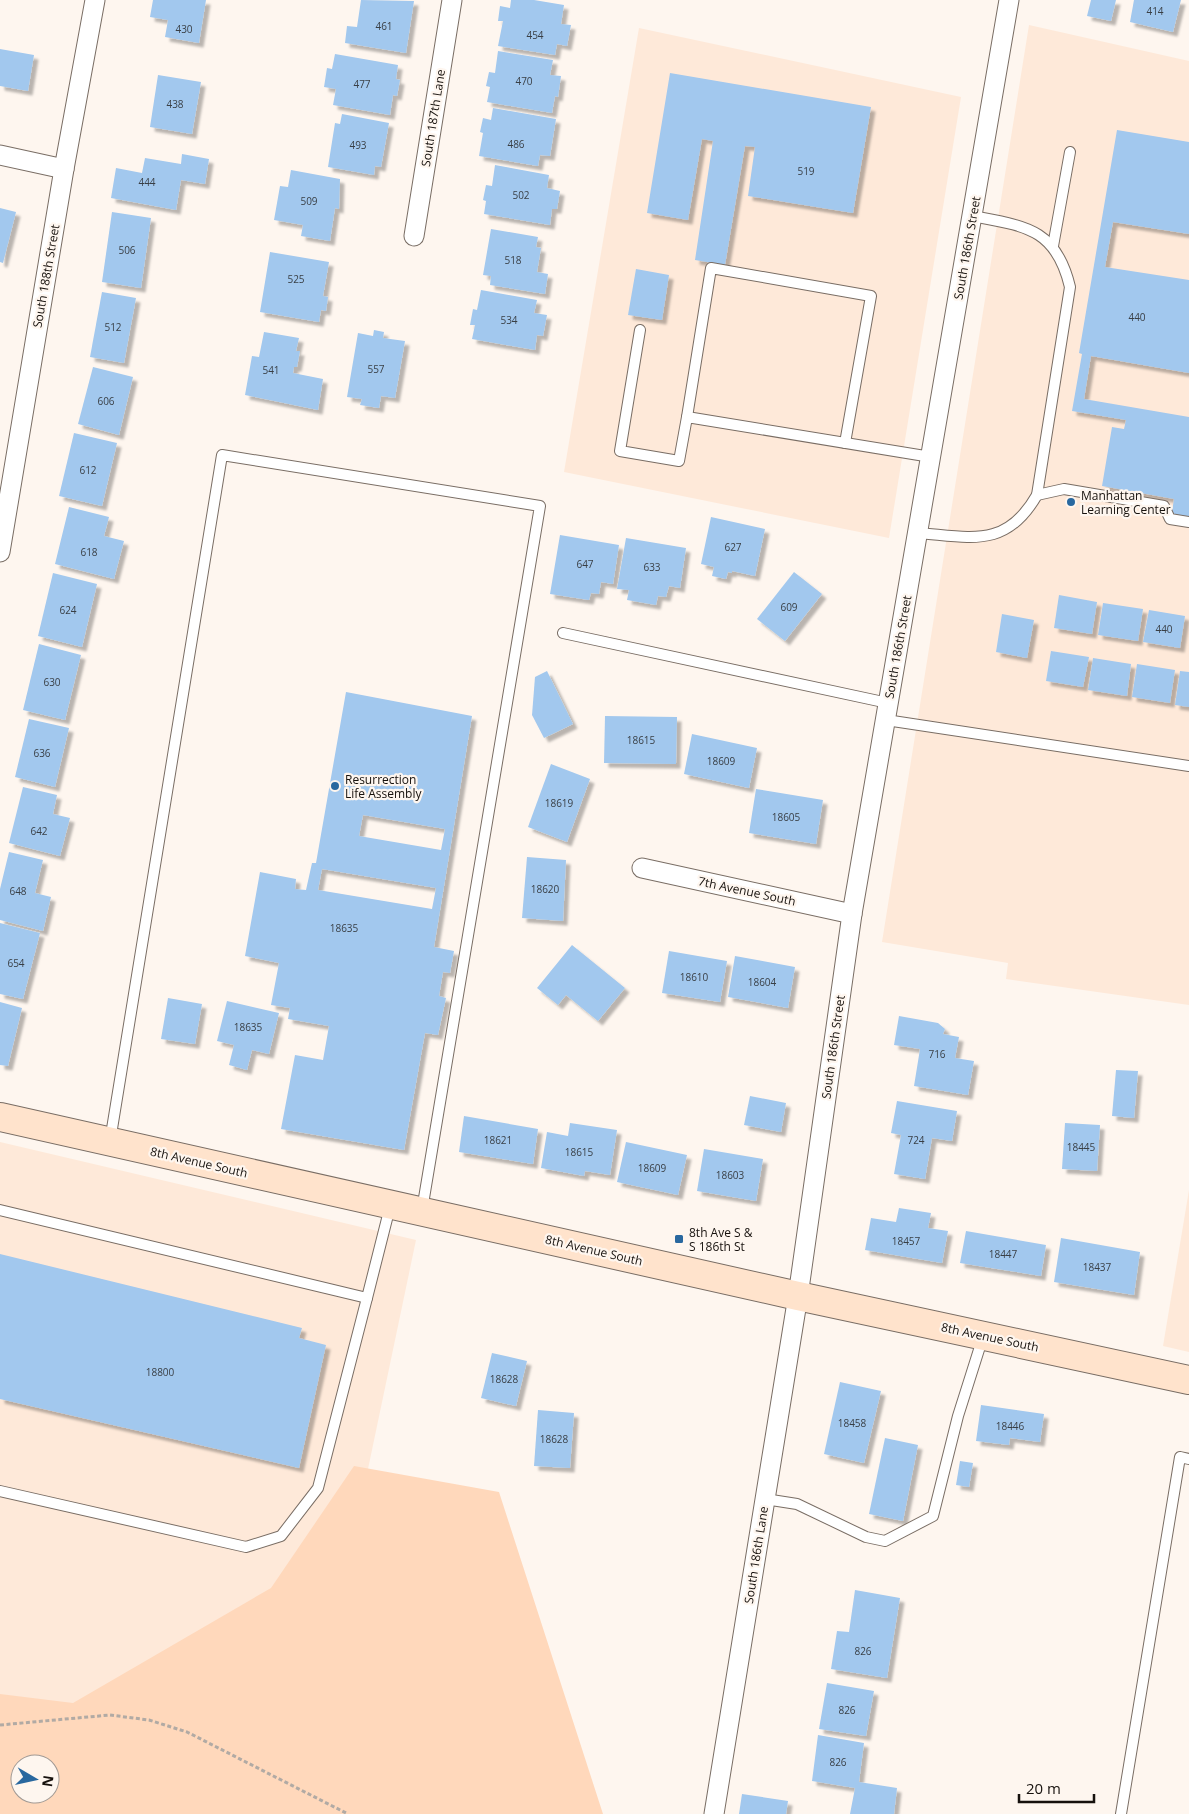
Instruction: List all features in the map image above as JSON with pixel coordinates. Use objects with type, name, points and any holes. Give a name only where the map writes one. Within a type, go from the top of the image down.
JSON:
[{"type":"street","name":"South 188th Street","points":[[0,552],[64,169],[95,0]]},
{"type":"street","name":"South 187th Lane","points":[[414,236],[452,0]]},
{"type":"street","name":"South 186th Street","points":[[798,1296],[852,914],[1010,0]]},
{"type":"street","points":[[0,154],[64,169]]},
{"type":"street","name":"7th Avenue South","points":[[642,868],[852,914]]},
{"type":"street","name":"8th Avenue South","points":[[0,1117],[798,1296],[1189,1380]]},
{"type":"street","name":"South 186th Lane","points":[[714,1814],[798,1296]]},
{"type":"lane","points":[[1053,246],[1070,152]]},
{"type":"lane","points":[[918,533],[969,537],[990,536],[1010,528],[1021,518],[1037,495],[1070,287],[1065,265],[1053,246],[1036,232],[1015,224],[972,216]]},
{"type":"lane","points":[[640,330],[620,451],[679,461],[711,268],[871,296],[845,443]]},
{"type":"lane","points":[[686,417],[931,457]]},
{"type":"lane","points":[[110,1142],[222,455],[540,506],[422,1212]]},
{"type":"lane","points":[[1037,495],[1064,489],[1155,504],[1164,506],[1170,519],[1189,522]]},
{"type":"lane","points":[[563,633],[887,711],[1189,766]]},
{"type":"lane","points":[[0,1490],[246,1547],[281,1536],[318,1488],[391,1205]]},
{"type":"lane","points":[[0,1210],[367,1298]]},
{"type":"lane","points":[[765,1499],[797,1504],[866,1537],[885,1540],[933,1516],[958,1416],[984,1336]]},
{"type":"lane","points":[[1121,1814],[1180,1457],[1189,1459]]},
{"type":"path","points":[[0,1725],[110,1715],[149,1720],[187,1732],[348,1814]]},
{"type":"shaded area","name":"Manhattan Learning Center","points":[[1029,25],[1189,61],[1189,1005],[1006,979],[1008,963],[882,942]]},
{"type":"shaded area","points":[[639,28],[961,97],[889,538],[564,472]]},
{"type":"shaded area","points":[[0,1142],[416,1240],[355,1531],[207,1679],[0,1727]]},
{"type":"shaded area","points":[[1189,1190],[1189,1352],[1163,1346]]},
{"type":"shaded area","points":[[354,1466],[499,1492],[603,1814],[0,1814],[0,1694],[73,1703],[271,1588]]},
{"type":"building","points":[[153,0],[206,0],[199,43],[165,37],[168,20],[150,17]]},
{"type":"building","points":[[361,0],[414,1],[406,53],[345,43],[347,26],[357,27]]},
{"type":"building","points":[[511,0],[534,0],[564,5],[561,24],[571,25],[567,46],[557,44],[555,55],[498,46],[503,21],[498,21],[500,6],[510,8]]},
{"type":"building","points":[[1091,0],[1116,0],[1111,21],[1087,16]]},
{"type":"building","points":[[1134,0],[1181,0],[1173,32],[1130,22]]},
{"type":"building","points":[[0,49],[34,55],[28,91],[0,86]]},
{"type":"building","points":[[498,51],[553,60],[550,75],[561,76],[558,97],[555,96],[552,113],[487,102],[490,87],[486,86],[489,72],[495,73]]},
{"type":"building","points":[[335,54],[398,65],[396,79],[400,80],[397,96],[393,95],[390,115],[333,105],[336,89],[324,87],[327,68],[332,69]]},
{"type":"building","points":[[670,73],[871,107],[853,213],[748,196],[755,147],[745,146],[725,265],[695,260],[713,141],[702,139],[688,220],[647,213]]},
{"type":"building","points":[[158,75],[201,82],[192,134],[150,127]]},
{"type":"building","points":[[493,108],[556,119],[550,156],[540,155],[538,166],[479,156],[483,133],[480,132],[483,118],[491,120]]},
{"type":"building","points":[[342,114],[389,123],[381,167],[375,166],[374,175],[328,167],[335,123],[340,124]]},
{"type":"building","points":[[1117,130],[1189,142],[1189,234],[1113,222],[1105,267],[1189,280],[1189,373],[1091,356],[1084,399],[1189,417],[1189,521],[1171,518],[1174,499],[1102,486],[1112,427],[1124,429],[1126,420],[1072,411],[1082,354],[1079,353]]},
{"type":"building","points":[[182,154],[209,159],[205,184],[181,180],[176,210],[111,198],[116,168],[142,173],[145,158],[181,164]]},
{"type":"building","points":[[495,165],[549,175],[547,188],[560,191],[557,209],[552,209],[550,225],[484,214],[486,201],[483,200],[486,185],[492,186]]},
{"type":"building","points":[[291,170],[340,179],[339,209],[335,208],[330,241],[301,236],[303,225],[274,220],[280,186],[288,187]]},
{"type":"building","points":[[0,208],[16,212],[3,263],[0,262]]},
{"type":"building","points":[[112,212],[151,218],[141,288],[102,282]]},
{"type":"building","points":[[491,229],[538,237],[536,247],[541,248],[537,272],[548,274],[545,294],[490,285],[491,276],[483,275]]},
{"type":"building","points":[[270,252],[329,262],[323,296],[328,297],[326,311],[321,310],[319,322],[260,312]]},
{"type":"building","points":[[636,269],[669,275],[662,320],[628,315]]},
{"type":"building","points":[[481,290],[537,300],[534,313],[547,315],[543,336],[537,335],[535,350],[472,339],[475,325],[470,325],[473,309],[477,310]]},
{"type":"building","points":[[102,292],[136,298],[124,363],[90,357]]},
{"type":"building","points":[[374,330],[384,332],[383,338],[405,341],[395,398],[381,396],[379,408],[360,405],[362,399],[347,397],[358,333],[373,336]]},
{"type":"building","points":[[264,332],[299,338],[296,351],[300,351],[297,367],[294,367],[293,373],[323,379],[318,410],[245,395],[252,356],[259,357]]},
{"type":"building","points":[[93,367],[133,377],[119,435],[78,424]]},
{"type":"building","points":[[74,433],[117,443],[102,506],[59,496]]},
{"type":"building","points":[[69,507],[109,517],[104,536],[124,541],[114,579],[55,564]]},
{"type":"building","points":[[711,517],[765,529],[755,576],[732,571],[732,573],[728,572],[726,579],[712,576],[714,567],[701,564]]},
{"type":"building","points":[[560,535],[619,545],[613,584],[601,582],[599,594],[591,593],[589,600],[550,594]]},
{"type":"building","points":[[626,538],[686,548],[680,588],[669,586],[666,597],[658,596],[656,605],[627,600],[629,590],[617,589]]},
{"type":"building","points":[[794,572],[822,594],[785,641],[757,619]]},
{"type":"building","points":[[53,573],[97,584],[82,647],[38,636]]},
{"type":"building","points":[[1059,595],[1097,602],[1092,634],[1054,628]]},
{"type":"building","points":[[1103,603],[1143,609],[1138,641],[1098,635]]},
{"type":"building","points":[[1149,610],[1185,616],[1180,648],[1143,642]]},
{"type":"building","points":[[1002,614],[1034,620],[1027,658],[996,652]]},
{"type":"building","points":[[39,644],[81,655],[65,720],[23,710]]},
{"type":"building","points":[[1051,651],[1089,657],[1083,687],[1046,681]]},
{"type":"building","points":[[1093,658],[1131,664],[1127,696],[1088,690]]},
{"type":"building","points":[[1137,664],[1175,670],[1170,703],[1132,697]]},
{"type":"building","points":[[547,671],[573,724],[544,738],[532,715],[535,677]]},
{"type":"building","points":[[1180,671],[1189,672],[1189,707],[1175,705]]},
{"type":"building","points":[[346,692],[472,716],[434,947],[454,951],[450,973],[443,972],[439,996],[446,998],[438,1035],[425,1033],[404,1150],[281,1129],[295,1055],[323,1060],[329,1026],[288,1019],[290,1008],[271,1005],[279,963],[245,956],[260,872],[296,879],[295,889],[306,890],[312,863],[316,863]],"holes":[[[363,815],[445,829],[441,850],[359,836]],[[322,869],[436,888],[432,909],[318,890]]]},
{"type":"building","points":[[605,716],[677,717],[676,764],[604,763]]},
{"type":"building","points":[[29,719],[69,728],[55,787],[15,777]]},
{"type":"building","points":[[692,734],[757,748],[749,788],[684,774]]},
{"type":"building","points":[[551,764],[590,779],[567,842],[528,827]]},
{"type":"building","points":[[23,787],[57,795],[53,814],[70,818],[60,856],[9,843]]},
{"type":"building","points":[[756,789],[823,800],[816,844],[749,833]]},
{"type":"building","points":[[9,852],[43,860],[35,893],[51,897],[43,931],[0,920],[0,889]]},
{"type":"building","points":[[527,857],[566,860],[563,921],[522,918]]},
{"type":"building","points":[[0,923],[40,933],[23,999],[0,994]]},
{"type":"building","points":[[572,945],[625,988],[598,1021],[566,995],[558,1005],[537,988]]},
{"type":"building","points":[[669,951],[727,961],[720,1002],[662,993]]},
{"type":"building","points":[[735,956],[795,967],[788,1008],[728,997]]},
{"type":"building","points":[[168,998],[202,1004],[195,1044],[161,1039]]},
{"type":"building","points":[[227,1001],[279,1013],[269,1054],[252,1050],[247,1070],[229,1065],[234,1045],[217,1041]]},
{"type":"building","points":[[0,1002],[22,1008],[8,1066],[0,1065]]},
{"type":"building","points":[[899,1016],[938,1023],[945,1029],[943,1034],[959,1037],[955,1058],[974,1061],[968,1095],[914,1086],[920,1049],[894,1045]]},
{"type":"building","points":[[1116,1070],[1138,1071],[1134,1118],[1112,1116]]},
{"type":"building","points":[[750,1096],[786,1103],[781,1132],[744,1125]]},
{"type":"building","points":[[897,1101],[957,1111],[952,1141],[932,1138],[925,1179],[894,1174],[901,1135],[891,1133]]},
{"type":"building","points":[[464,1116],[538,1129],[533,1164],[459,1152]]},
{"type":"building","points":[[570,1123],[617,1130],[610,1175],[585,1171],[584,1176],[541,1168],[547,1132],[568,1136]]},
{"type":"building","points":[[1065,1123],[1100,1125],[1097,1171],[1062,1169]]},
{"type":"building","points":[[626,1142],[687,1155],[678,1195],[617,1182]]},
{"type":"building","points":[[704,1149],[763,1159],[756,1201],[697,1191]]},
{"type":"building","points":[[899,1208],[931,1213],[928,1228],[948,1231],[942,1263],[865,1250],[871,1218],[896,1222]]},
{"type":"building","points":[[966,1231],[1046,1245],[1041,1276],[960,1263]]},
{"type":"building","points":[[1061,1238],[1140,1252],[1134,1295],[1054,1282]]},
{"type":"building","points":[[0,1254],[302,1328],[299,1338],[326,1345],[299,1468],[0,1399]]},
{"type":"building","points":[[492,1353],[527,1361],[516,1406],[481,1398]]},
{"type":"building","points":[[840,1382],[881,1391],[864,1463],[824,1454]]},
{"type":"building","points":[[981,1405],[1044,1414],[1040,1442],[1010,1438],[1009,1445],[976,1441]]},
{"type":"building","points":[[538,1410],[574,1413],[570,1468],[534,1466]]},
{"type":"building","points":[[885,1438],[918,1445],[903,1521],[869,1514]]},
{"type":"building","points":[[960,1461],[973,1463],[969,1487],[956,1485]]},
{"type":"building","points":[[855,1590],[900,1598],[887,1678],[831,1669],[837,1631],[849,1632]]},
{"type":"building","points":[[827,1683],[874,1691],[866,1736],[819,1729]]},
{"type":"building","points":[[818,1735],[864,1743],[859,1782],[897,1788],[894,1814],[850,1814],[855,1788],[812,1781]]},
{"type":"building","points":[[742,1794],[788,1801],[786,1814],[739,1814]]},
{"type":"place","name":"Manhattan Learning Center","points":[[1071,502]]},
{"type":"place","name":"Resurrection Life Assembly","points":[[335,786]]},
{"type":"place","name":"8th Ave S & S 186th St","points":[[679,1239]]}]
